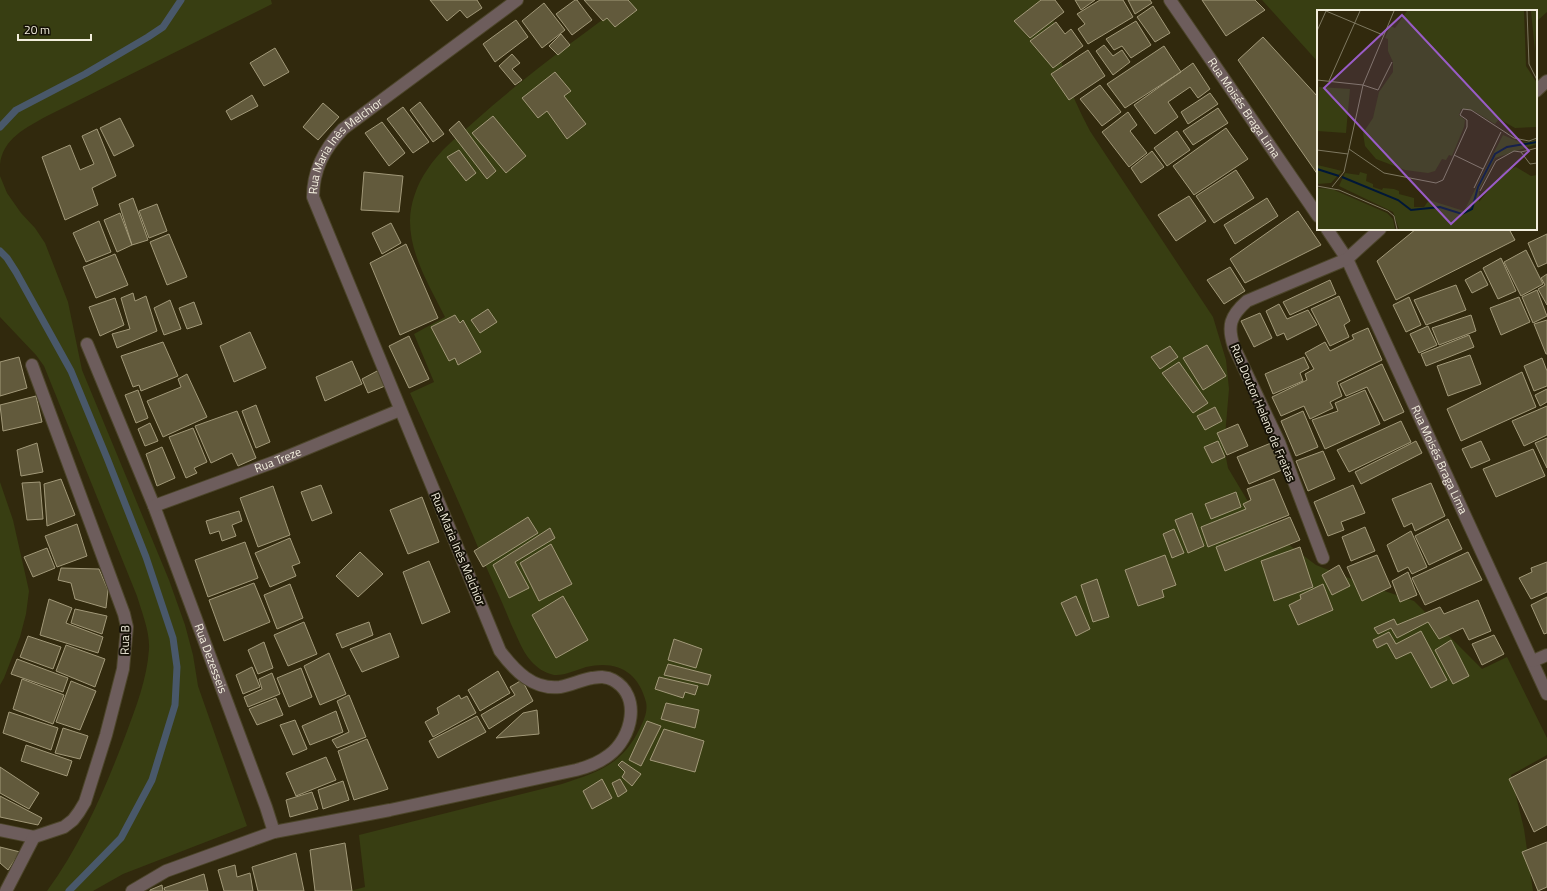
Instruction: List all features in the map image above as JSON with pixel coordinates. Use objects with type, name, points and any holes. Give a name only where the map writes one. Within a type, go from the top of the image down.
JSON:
[{"type":"street","name":"Rua Maria Inês Melchior","points":[[274,832],[390,810],[590,766],[610,755],[623,740],[629,728],[632,710],[630,703],[624,690],[613,680],[604,676],[582,680],[561,687],[540,686],[529,681],[503,655],[497,644],[313,197],[316,175],[325,151],[332,140],[343,129],[517,0]]},
{"type":"street","name":"Rua Moisés Braga Lima","points":[[1170,0],[1317,215]]},
{"type":"street","points":[[1537,90],[1547,81]]},
{"type":"street","name":"Rua Moisés Braga Lima","points":[[1328,230],[1347,259],[1547,694]]},
{"type":"street","name":"Rua Doutor Heleno de Freitas","points":[[1323,558],[1278,442],[1234,347],[1230,334],[1232,319],[1237,310],[1247,301],[1347,259],[1379,230]]},
{"type":"street","name":"Rua Dezesseis","points":[[87,344],[154,506],[274,832]]},
{"type":"street","name":"Rua B","points":[[32,365],[124,614],[127,627],[123,669],[106,735],[84,802],[73,820],[64,827],[34,837]]},
{"type":"street","name":"Rua Treze","points":[[154,506],[274,462],[400,410]]},
{"type":"street","points":[[1533,661],[1547,655]]},
{"type":"street","points":[[0,830],[34,837],[6,891]]},
{"type":"street","points":[[132,891],[166,871],[274,832]]},
{"type":"green space","points":[[0,0],[271,0],[272,4],[47,116],[24,129],[10,141],[5,148],[0,165]]},
{"type":"green space","points":[[630,0],[1051,0],[1056,37],[1062,64],[1079,110],[1086,124],[1213,317],[1226,360],[1229,389],[1224,448],[1228,468],[1253,510],[1284,541],[1316,565],[1364,584],[1414,601],[1482,669],[1507,657],[1547,738],[1547,755],[1511,775],[1524,829],[1533,891],[350,891],[365,887],[359,835],[562,784],[598,771],[617,759],[625,751],[633,741],[645,715],[646,702],[642,691],[631,675],[624,670],[607,665],[597,665],[566,674],[554,675],[547,673],[533,664],[522,648],[511,624],[410,393],[434,382],[414,334],[445,317],[427,282],[413,246],[410,221],[411,208],[420,181],[443,150],[512,89],[551,58]]},
{"type":"green space","points":[[1262,0],[1547,0],[1547,12],[1537,21],[1537,10],[1317,10],[1317,61]]},
{"type":"green space","points":[[0,176],[7,193],[45,243],[68,302],[82,370],[169,580],[185,625],[193,655],[198,686],[247,826],[123,874],[93,891],[47,891],[60,873],[82,835],[118,755],[134,714],[140,693],[148,660],[149,643],[145,622],[137,596],[44,366],[36,355],[0,317]]},
{"type":"green space","points":[[0,482],[13,520],[29,591],[26,614],[20,637],[0,685]]},
{"type":"building","points":[[430,0],[477,0],[482,8],[467,18],[460,10],[447,21]]},
{"type":"building","points":[[577,0],[592,20],[572,35],[556,14]]},
{"type":"building","points":[[584,0],[628,0],[637,10],[615,27],[607,18],[603,21]]},
{"type":"building","points":[[1041,0],[1055,0],[1064,12],[1030,38],[1014,21]]},
{"type":"building","points":[[1075,0],[1095,0],[1081,10]]},
{"type":"building","points":[[1100,0],[1123,0],[1133,17],[1088,44],[1078,29],[1085,24],[1077,14]]},
{"type":"building","points":[[1128,0],[1150,0],[1152,3],[1135,14]]},
{"type":"building","points":[[1202,0],[1255,0],[1265,10],[1226,36]]},
{"type":"building","points":[[544,3],[565,30],[542,48],[522,21]]},
{"type":"building","points":[[1153,6],[1170,33],[1155,42],[1137,17]]},
{"type":"building","points":[[516,20],[528,37],[495,62],[483,44]]},
{"type":"building","points":[[1136,21],[1151,45],[1131,58],[1122,46],[1114,50],[1106,39]]},
{"type":"building","points":[[1056,22],[1065,34],[1071,29],[1083,46],[1053,68],[1030,41]]},
{"type":"building","points":[[561,34],[570,45],[558,55],[549,46]]},
{"type":"building","points":[[1263,37],[1317,96],[1317,174],[1238,60]]},
{"type":"building","points":[[1104,45],[1113,56],[1122,50],[1130,62],[1113,75],[1096,51]]},
{"type":"building","points":[[1164,46],[1181,72],[1125,108],[1107,84]]},
{"type":"building","points":[[275,48],[289,72],[264,86],[250,63]]},
{"type":"building","points":[[1088,50],[1105,76],[1069,100],[1051,74]]},
{"type":"building","points":[[512,54],[520,63],[512,69],[522,80],[515,85],[499,66]]},
{"type":"building","points":[[1193,63],[1210,89],[1198,98],[1190,87],[1168,102],[1178,117],[1155,134],[1134,105]]},
{"type":"building","points":[[555,72],[571,91],[564,96],[586,124],[567,139],[547,111],[538,118],[522,98]]},
{"type":"building","points":[[1100,85],[1121,112],[1102,126],[1080,99]]},
{"type":"building","points":[[1210,93],[1218,104],[1188,124],[1181,112]]},
{"type":"building","points":[[252,95],[258,106],[231,120],[226,111]]},
{"type":"building","points":[[420,102],[444,134],[433,142],[410,110]]},
{"type":"building","points":[[323,103],[339,117],[318,140],[303,127]]},
{"type":"building","points":[[403,107],[429,142],[413,153],[387,119]]},
{"type":"building","points":[[1218,108],[1228,123],[1193,145],[1183,131]]},
{"type":"building","points":[[1128,112],[1137,125],[1130,131],[1147,153],[1129,167],[1102,132]]},
{"type":"building","points":[[493,116],[526,156],[506,173],[472,133]]},
{"type":"building","points":[[120,118],[134,146],[114,156],[100,128]]},
{"type":"building","points":[[459,121],[496,171],[487,179],[449,130]]},
{"type":"building","points":[[382,122],[405,153],[389,166],[365,133]]},
{"type":"building","points":[[1226,128],[1248,159],[1194,195],[1173,166]]},
{"type":"building","points":[[97,129],[116,176],[92,188],[98,205],[65,220],[42,157],[70,145],[80,170],[94,164],[82,136]]},
{"type":"building","points":[[1177,131],[1190,150],[1167,166],[1154,148]]},
{"type":"building","points":[[459,150],[476,173],[466,181],[447,157]]},
{"type":"building","points":[[1152,151],[1164,167],[1141,183],[1131,168]]},
{"type":"building","points":[[1236,170],[1254,198],[1214,223],[1196,196]]},
{"type":"building","points":[[364,172],[403,176],[399,212],[361,210]]},
{"type":"building","points":[[1189,196],[1206,221],[1176,241],[1158,215]]},
{"type":"building","points":[[133,198],[148,240],[132,245],[119,204]]},
{"type":"building","points":[[1267,198],[1278,216],[1235,244],[1224,225]]},
{"type":"building","points":[[157,204],[167,231],[149,238],[139,211]]},
{"type":"building","points":[[1298,211],[1321,245],[1245,283],[1230,259]]},
{"type":"building","points":[[120,213],[132,245],[117,252],[104,220]]},
{"type":"building","points":[[99,221],[111,252],[86,262],[73,233]]},
{"type":"building","points":[[391,223],[401,243],[382,254],[372,233]]},
{"type":"building","points":[[1415,230],[1510,230],[1515,240],[1396,300],[1377,261]]},
{"type":"building","points":[[169,234],[187,277],[167,285],[150,242]]},
{"type":"building","points":[[1547,234],[1547,263],[1538,267],[1528,243]]},
{"type":"building","points":[[406,244],[438,318],[400,335],[370,263]]},
{"type":"building","points":[[1526,250],[1543,284],[1521,296],[1504,262]]},
{"type":"building","points":[[115,254],[128,285],[96,298],[83,267]]},
{"type":"building","points":[[1501,258],[1516,291],[1498,299],[1483,268]]},
{"type":"building","points":[[1230,267],[1245,291],[1224,304],[1207,280]]},
{"type":"building","points":[[1481,271],[1488,285],[1472,293],[1465,280]]},
{"type":"building","points":[[1547,274],[1547,305],[1538,289],[1545,285],[1541,278]]},
{"type":"building","points":[[1330,280],[1336,294],[1290,315],[1283,302]]},
{"type":"building","points":[[1456,285],[1466,310],[1426,325],[1414,300]]},
{"type":"building","points":[[1537,290],[1547,316],[1533,323],[1522,297]]},
{"type":"building","points":[[133,293],[135,301],[146,296],[157,331],[117,348],[112,334],[130,329],[121,298]]},
{"type":"building","points":[[1339,296],[1350,321],[1344,325],[1349,337],[1330,346],[1311,309]]},
{"type":"building","points":[[1409,297],[1421,325],[1406,332],[1393,305]]},
{"type":"building","points":[[1519,297],[1530,322],[1501,335],[1490,308]]},
{"type":"building","points":[[115,298],[124,325],[100,336],[89,307]]},
{"type":"building","points":[[170,300],[181,329],[164,335],[154,308]]},
{"type":"building","points":[[194,302],[202,324],[187,329],[179,308]]},
{"type":"building","points":[[1279,304],[1287,319],[1308,310],[1317,325],[1287,340],[1284,333],[1277,336],[1266,311]]},
{"type":"building","points":[[488,309],[497,322],[480,333],[471,320]]},
{"type":"building","points":[[1260,313],[1272,338],[1254,347],[1241,321]]},
{"type":"building","points":[[455,315],[460,323],[463,320],[481,352],[458,365],[455,358],[449,361],[431,327]]},
{"type":"building","points":[[1471,315],[1476,331],[1439,345],[1432,328]]},
{"type":"building","points":[[1547,320],[1547,354],[1546,354],[1534,324]]},
{"type":"building","points":[[1428,326],[1437,345],[1419,353],[1410,334]]},
{"type":"building","points":[[1368,328],[1382,360],[1337,382],[1342,396],[1330,402],[1333,408],[1310,419],[1304,406],[1281,416],[1272,397],[1307,380],[1305,374],[1314,369],[1305,353],[1325,342],[1330,351],[1354,339],[1352,335]]},
{"type":"building","points":[[250,332],[266,368],[234,382],[220,346]]},
{"type":"building","points":[[1469,335],[1474,347],[1426,366],[1421,354]]},
{"type":"building","points":[[409,336],[429,379],[409,388],[389,346]]},
{"type":"building","points":[[163,342],[178,376],[141,391],[139,385],[133,387],[121,356]]},
{"type":"building","points":[[1207,345],[1226,376],[1203,390],[1183,358]]},
{"type":"building","points":[[1170,346],[1178,357],[1160,369],[1151,357]]},
{"type":"building","points":[[1470,355],[1481,384],[1448,396],[1437,366]]},
{"type":"building","points":[[19,357],[27,388],[0,396],[0,362]]},
{"type":"building","points":[[1304,357],[1309,368],[1300,373],[1303,381],[1273,394],[1265,374]]},
{"type":"building","points":[[1542,358],[1547,371],[1547,386],[1534,391],[1524,366]]},
{"type":"building","points":[[352,361],[362,384],[325,401],[316,377]]},
{"type":"building","points":[[1179,362],[1208,403],[1193,413],[1162,373]]},
{"type":"building","points":[[1382,364],[1404,412],[1384,421],[1367,387],[1346,396],[1340,384]]},
{"type":"building","points":[[379,370],[385,386],[368,393],[362,379]]},
{"type":"building","points":[[1522,372],[1536,407],[1461,441],[1447,409]]},
{"type":"building","points":[[187,374],[207,417],[163,437],[147,401],[181,387],[178,379]]},
{"type":"building","points":[[1547,389],[1547,402],[1540,406],[1535,395]]},
{"type":"building","points":[[138,390],[148,418],[136,423],[125,395]]},
{"type":"building","points":[[1365,390],[1380,424],[1325,449],[1312,420],[1338,411],[1335,403]]},
{"type":"building","points":[[36,396],[42,422],[3,431],[0,405]]},
{"type":"building","points":[[256,405],[270,442],[256,448],[242,411]]},
{"type":"building","points":[[1547,406],[1547,435],[1524,446],[1512,421]]},
{"type":"building","points":[[1215,407],[1222,421],[1205,430],[1197,416]]},
{"type":"building","points":[[237,411],[256,458],[238,466],[232,453],[211,463],[195,426]]},
{"type":"building","points":[[1303,411],[1318,447],[1296,456],[1281,421]]},
{"type":"building","points":[[1401,421],[1411,442],[1349,472],[1337,450]]},
{"type":"building","points":[[150,423],[158,441],[145,446],[138,429]]},
{"type":"building","points":[[1238,424],[1248,446],[1227,455],[1217,433]]},
{"type":"building","points":[[193,428],[207,462],[194,468],[197,473],[186,478],[169,437]]},
{"type":"building","points":[[1547,438],[1547,468],[1535,443]]},
{"type":"building","points":[[1218,441],[1225,457],[1212,463],[1204,447]]},
{"type":"building","points":[[1416,441],[1422,453],[1361,484],[1355,472]]},
{"type":"building","points":[[1481,441],[1490,460],[1471,468],[1462,449]]},
{"type":"building","points":[[37,443],[43,472],[21,476],[17,450]]},
{"type":"building","points":[[1271,443],[1282,470],[1249,484],[1237,457]]},
{"type":"building","points":[[162,447],[175,478],[157,486],[146,454]]},
{"type":"building","points":[[1533,449],[1545,476],[1496,497],[1483,469]]},
{"type":"building","points":[[1323,451],[1335,479],[1308,491],[1296,461]]},
{"type":"building","points":[[61,479],[75,515],[47,526],[44,484]]},
{"type":"building","points":[[1274,479],[1289,515],[1208,547],[1201,527],[1246,509],[1243,504],[1251,500],[1247,489]]},
{"type":"building","points":[[40,482],[43,519],[27,520],[22,483]]},
{"type":"building","points":[[1431,483],[1445,516],[1415,531],[1412,523],[1404,527],[1392,499]]},
{"type":"building","points":[[321,485],[332,513],[312,521],[301,492]]},
{"type":"building","points":[[1353,485],[1365,513],[1341,522],[1344,530],[1328,536],[1314,502]]},
{"type":"building","points":[[273,486],[290,535],[258,547],[240,498]]},
{"type":"building","points":[[1236,492],[1241,507],[1211,519],[1205,504]]},
{"type":"building","points":[[422,497],[439,542],[408,554],[390,510]]},
{"type":"building","points":[[239,511],[242,521],[232,525],[236,536],[222,541],[219,531],[210,534],[206,521]]},
{"type":"building","points":[[1192,513],[1204,546],[1188,553],[1175,520]]},
{"type":"building","points":[[528,517],[538,533],[483,567],[474,551]]},
{"type":"building","points":[[1290,517],[1300,540],[1225,571],[1216,547]]},
{"type":"building","points":[[1448,519],[1462,549],[1429,565],[1415,536]]},
{"type":"building","points":[[77,524],[87,556],[57,567],[45,536]]},
{"type":"building","points":[[1365,527],[1375,551],[1351,561],[1342,537]]},
{"type":"building","points":[[550,528],[555,538],[515,562],[529,588],[509,598],[493,565]]},
{"type":"building","points":[[1174,529],[1184,553],[1172,558],[1163,534]]},
{"type":"building","points":[[1411,531],[1427,567],[1412,574],[1408,567],[1398,572],[1387,545]]},
{"type":"building","points":[[290,538],[300,563],[292,566],[296,576],[270,587],[255,553]]},
{"type":"building","points":[[245,542],[258,578],[208,597],[195,560]]},
{"type":"building","points":[[551,544],[572,584],[539,601],[520,563]]},
{"type":"building","points":[[1300,547],[1313,587],[1274,601],[1261,561]]},
{"type":"building","points":[[47,548],[55,568],[33,577],[24,557]]},
{"type":"building","points":[[360,552],[383,574],[358,597],[336,576]]},
{"type":"building","points":[[1468,552],[1482,580],[1425,605],[1412,578]]},
{"type":"building","points":[[1165,555],[1176,585],[1162,590],[1164,597],[1138,606],[1125,570]]},
{"type":"building","points":[[1377,555],[1391,587],[1362,601],[1347,567]]},
{"type":"building","points":[[429,561],[450,612],[422,624],[403,572]]},
{"type":"building","points":[[1547,562],[1547,592],[1531,599],[1519,578],[1532,572],[1531,568]]},
{"type":"building","points":[[1339,565],[1350,586],[1332,595],[1322,575]]},
{"type":"building","points":[[61,568],[99,569],[108,590],[106,608],[75,599],[71,583],[58,580]]},
{"type":"building","points":[[1408,572],[1417,595],[1400,602],[1392,581]]},
{"type":"building","points":[[1097,579],[1109,617],[1093,622],[1081,585]]},
{"type":"building","points":[[254,583],[270,622],[224,641],[209,600]]},
{"type":"building","points":[[290,584],[303,618],[277,629],[264,595]]},
{"type":"building","points":[[1323,584],[1333,610],[1298,625],[1289,605],[1301,599],[1300,595]]},
{"type":"building","points":[[563,596],[588,640],[556,658],[532,615]]},
{"type":"building","points":[[1076,596],[1090,629],[1076,636],[1061,603]]},
{"type":"building","points":[[1547,597],[1547,633],[1544,634],[1531,605]]},
{"type":"building","points":[[49,599],[72,608],[66,623],[103,637],[98,653],[40,635]]},
{"type":"building","points":[[1478,600],[1491,631],[1469,640],[1463,628],[1439,639],[1428,622],[1397,638],[1391,628],[1378,634],[1374,628],[1394,619],[1397,625],[1440,607],[1444,614]]},
{"type":"building","points":[[75,609],[107,616],[102,634],[71,623]]},
{"type":"building","points":[[304,622],[317,654],[288,666],[274,635]]},
{"type":"building","points":[[369,622],[373,635],[342,648],[336,634]]},
{"type":"building","points":[[1421,631],[1447,680],[1431,688],[1411,652],[1396,659],[1387,643],[1377,648],[1373,640],[1389,632],[1396,644]]},
{"type":"building","points":[[390,633],[399,657],[362,672],[350,649]]},
{"type":"building","points":[[1494,635],[1504,654],[1482,665],[1472,644]]},
{"type":"building","points":[[28,636],[61,647],[53,669],[20,657]]},
{"type":"building","points":[[674,639],[702,649],[696,668],[668,660]]},
{"type":"building","points":[[1451,640],[1469,676],[1453,684],[1435,650]]},
{"type":"building","points":[[264,642],[273,668],[258,674],[248,650]]},
{"type":"building","points":[[66,645],[105,659],[95,687],[56,671]]},
{"type":"building","points":[[329,653],[346,694],[320,705],[304,666]]},
{"type":"building","points":[[17,659],[68,678],[63,692],[11,674]]},
{"type":"building","points":[[668,664],[711,675],[708,685],[664,675]]},
{"type":"building","points":[[252,667],[260,687],[243,694],[236,675]]},
{"type":"building","points":[[301,668],[312,697],[289,707],[277,678]]},
{"type":"building","points":[[498,671],[510,693],[480,711],[468,690]]},
{"type":"building","points":[[272,673],[280,694],[248,707],[244,697],[262,689],[259,679]]},
{"type":"building","points":[[659,677],[698,686],[695,695],[685,692],[683,698],[655,689]]},
{"type":"building","points":[[22,679],[64,695],[53,724],[13,709]]},
{"type":"building","points":[[522,680],[533,701],[489,729],[481,715],[515,695],[510,687]]},
{"type":"building","points":[[71,681],[96,691],[80,730],[56,722]]},
{"type":"building","points":[[349,695],[366,737],[337,748],[332,740],[349,732],[337,701]]},
{"type":"building","points":[[459,695],[461,699],[467,696],[476,713],[433,737],[425,722],[439,714],[437,708]]},
{"type":"building","points":[[276,698],[283,715],[257,725],[249,709]]},
{"type":"building","points":[[666,703],[699,710],[695,728],[661,719]]},
{"type":"building","points":[[537,710],[539,734],[496,738],[523,713]]},
{"type":"building","points":[[336,711],[343,732],[310,745],[302,726]]},
{"type":"building","points":[[9,712],[58,728],[51,750],[3,733]]},
{"type":"building","points":[[477,716],[486,732],[438,758],[429,741]]},
{"type":"building","points":[[295,720],[307,749],[293,755],[280,725]]},
{"type":"building","points":[[647,721],[661,726],[641,766],[629,760]]},
{"type":"building","points":[[63,728],[88,736],[80,759],[55,753]]},
{"type":"building","points":[[664,729],[704,741],[695,772],[650,760]]},
{"type":"building","points":[[367,739],[388,789],[354,800],[338,751]]},
{"type":"building","points":[[26,745],[72,761],[67,776],[21,761]]},
{"type":"building","points":[[326,757],[336,780],[296,796],[286,773]]},
{"type":"building","points":[[1547,759],[1547,825],[1534,832],[1509,779]]},
{"type":"building","points":[[622,761],[641,774],[632,786],[622,777],[625,772],[618,765]]},
{"type":"building","points":[[0,767],[39,793],[29,809],[0,793]]},
{"type":"building","points":[[602,779],[612,798],[592,809],[583,791]]},
{"type":"building","points":[[620,779],[627,791],[618,797],[612,783]]},
{"type":"building","points":[[343,781],[349,800],[323,809],[318,790]]},
{"type":"building","points":[[312,792],[318,809],[290,817],[286,800]]},
{"type":"building","points":[[0,796],[42,818],[38,825],[0,817]]},
{"type":"building","points":[[1547,842],[1547,887],[1538,891],[1522,852]]},
{"type":"building","points":[[345,843],[352,891],[315,891],[310,850]]},
{"type":"building","points":[[0,847],[20,852],[8,870],[0,863]]},
{"type":"building","points":[[296,853],[304,891],[258,891],[252,867]]},
{"type":"building","points":[[235,865],[237,877],[250,873],[253,891],[224,891],[218,870]]},
{"type":"building","points":[[204,874],[208,891],[165,891],[164,888]]},
{"type":"building","points":[[162,885],[163,891],[150,891],[150,890]]},
{"type":"waterway","points":[[0,127],[16,110],[85,74],[163,27],[181,0]]},
{"type":"waterway","points":[[0,251],[7,258],[16,272],[71,371],[146,557],[173,638],[177,667],[175,705],[152,780],[121,838],[69,891]]}]
